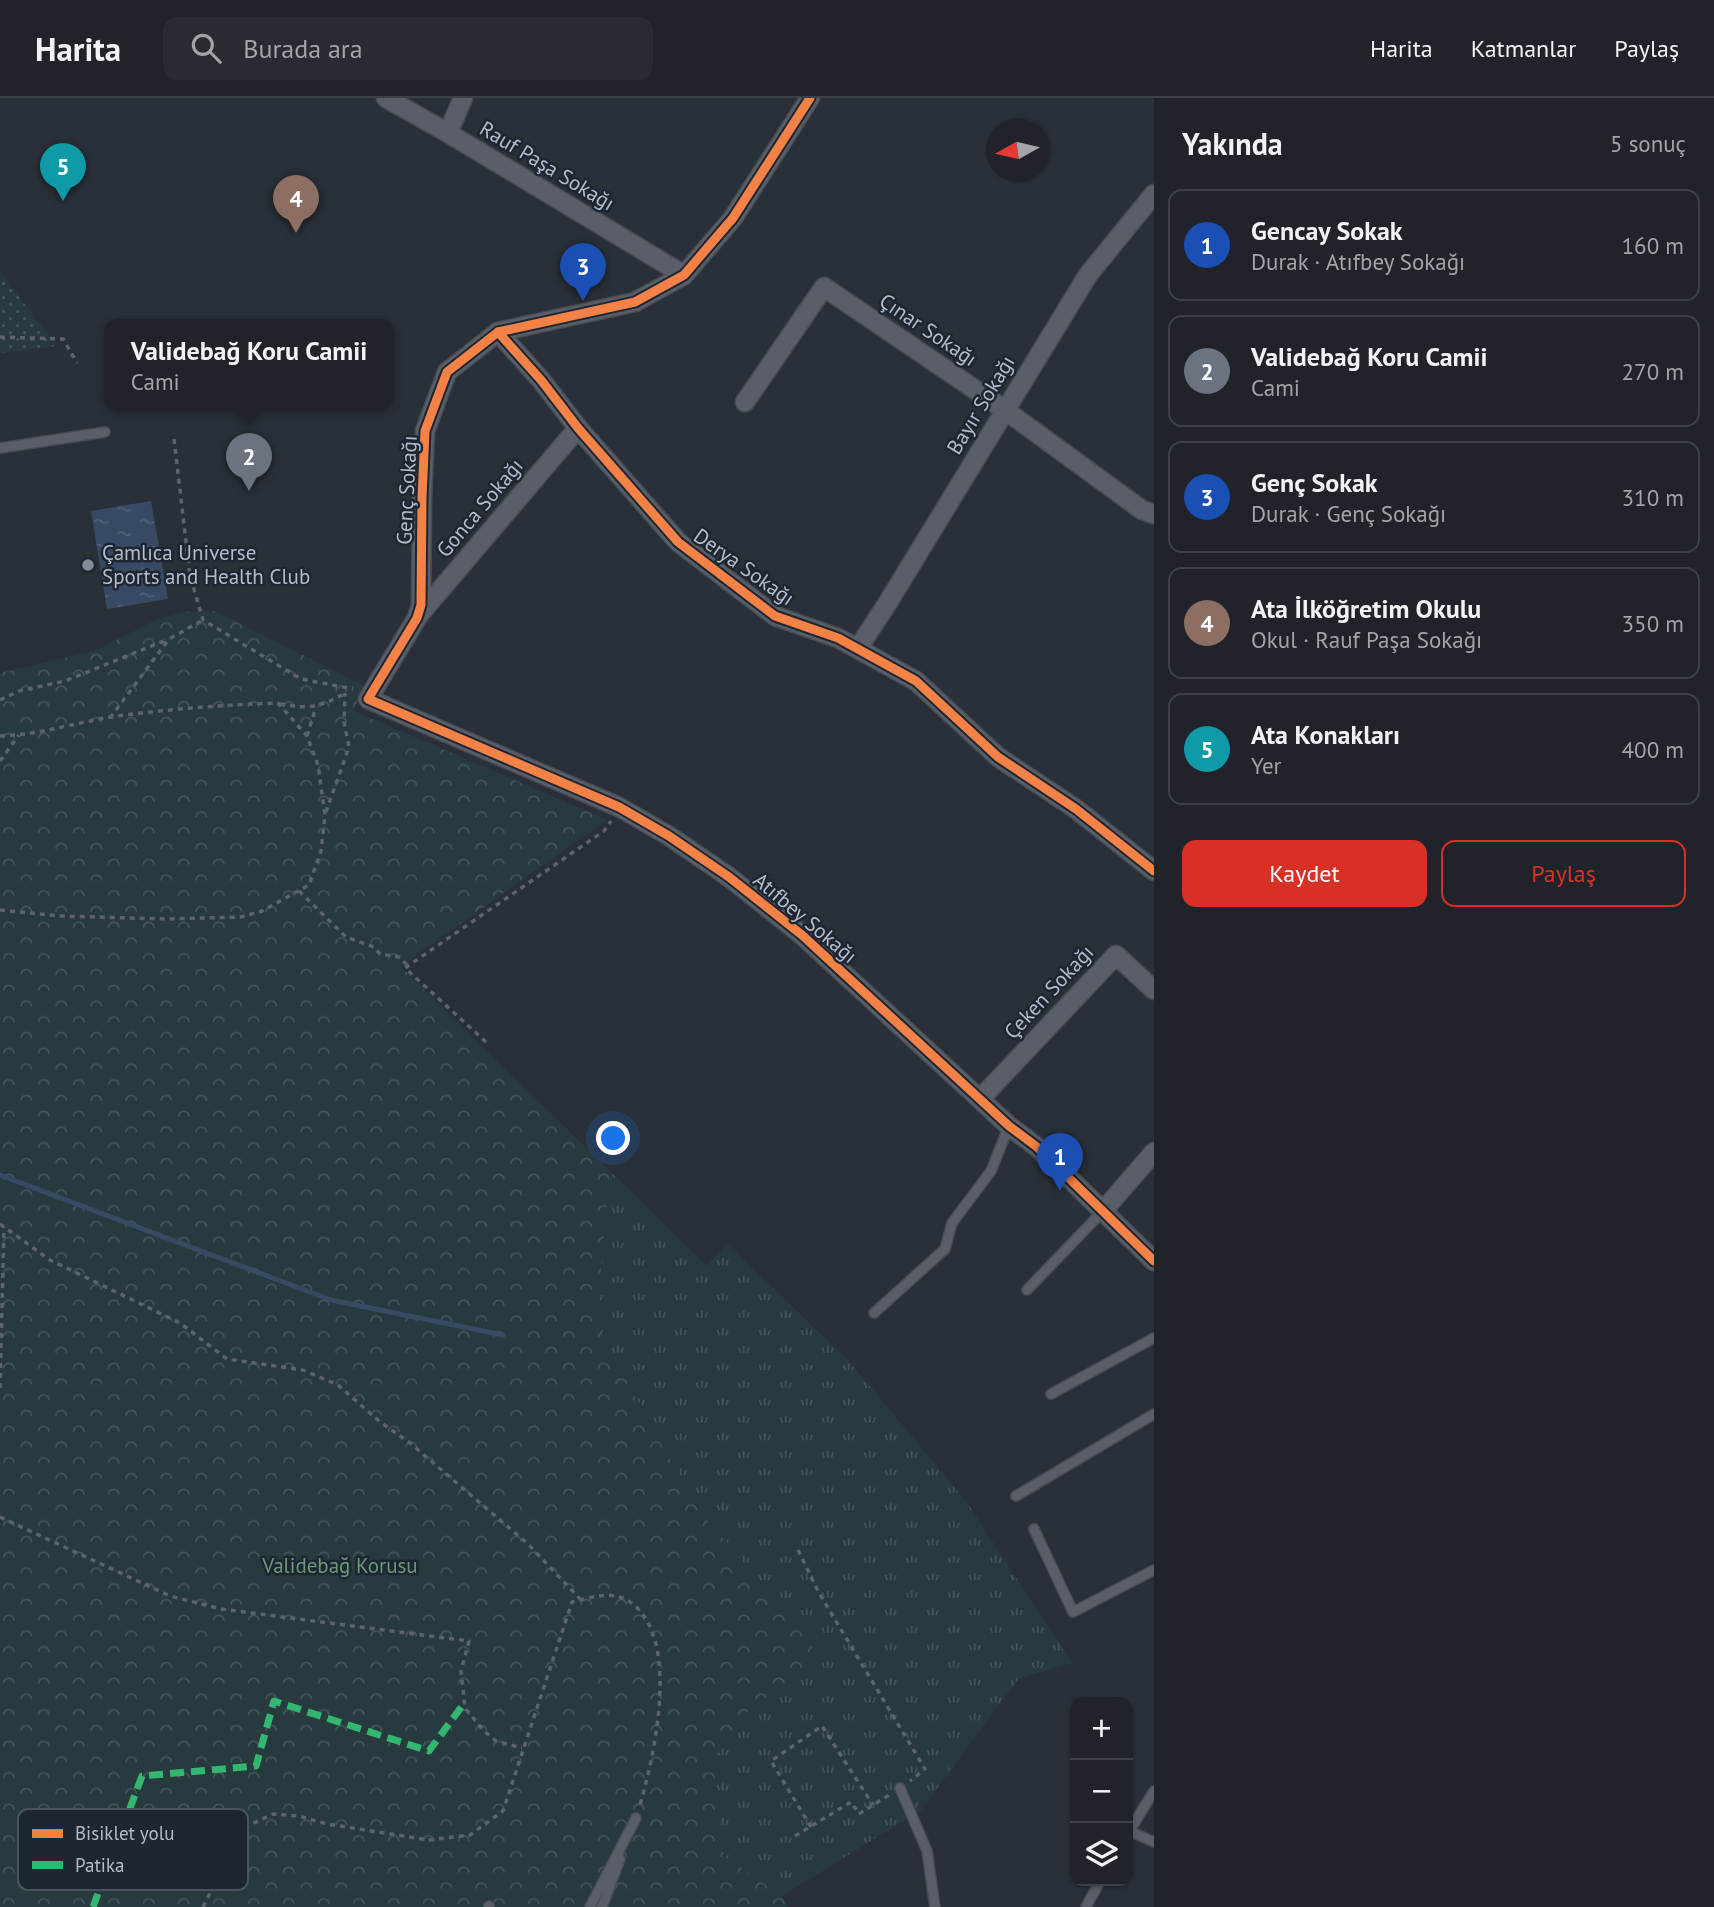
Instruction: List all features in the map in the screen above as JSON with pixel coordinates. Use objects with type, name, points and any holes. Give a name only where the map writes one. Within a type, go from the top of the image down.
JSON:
[{"type":"street","name":"Rauf Paşa Sokağı","points":[[386,98],[448,132],[684,275]]},
{"type":"street","points":[[448,132],[463,98]]},
{"type":"street","name":"Genç Sokağı","points":[[361,694],[417,618],[421,606],[425,431],[447,372],[498,332],[635,302],[684,275],[733,218],[805,100]]},
{"type":"street","name":"Bayır Sokağı","points":[[858,648],[1088,275],[1154,194]]},
{"type":"street","name":"Çınar Sokağı","points":[[745,402],[824,287],[1005,410],[1142,510],[1154,514]]},
{"type":"street","name":"Derya Sokağı","points":[[498,332],[678,542],[775,616],[838,638],[916,681],[998,757],[1076,809],[1154,871]]},
{"type":"street","name":"Gonca Sokağı","points":[[417,618],[578,428]]},
{"type":"street","name":"Atıfbey Sokağı","points":[[361,694],[619,807],[729,877],[802,935],[1009,1126],[1037,1147],[1154,1261]]},
{"type":"street","name":"Çeken Sokağı","points":[[981,1098],[1116,955],[1154,990]]},
{"type":"street","points":[[1103,1211],[1154,1153]]},
{"type":"lane","points":[[0,448],[105,432]]},
{"type":"lane","points":[[874,1313],[945,1249],[952,1223],[991,1171],[1009,1126]]},
{"type":"lane","points":[[1027,1290],[1103,1211]]},
{"type":"lane","points":[[1051,1394],[1154,1338]]},
{"type":"lane","points":[[1016,1496],[1154,1415]]},
{"type":"lane","points":[[1034,1530],[1073,1612],[1154,1570]]},
{"type":"lane","points":[[900,1788],[927,1851],[935,1907]]},
{"type":"lane","points":[[1133,1824],[1154,1791]]},
{"type":"lane","points":[[590,1907],[636,1818]]},
{"type":"lane","points":[[602,1907],[636,1818]]},
{"type":"lane","points":[[1133,1834],[1154,1842]]},
{"type":"lane","points":[[1086,1907],[1097,1886]]},
{"type":"path","points":[[0,337],[63,339],[77,363]]},
{"type":"path","points":[[174,439],[190,576],[203,620],[301,679],[361,694]]},
{"type":"path","points":[[0,700],[19,691],[65,681],[169,639],[203,620]]},
{"type":"path","points":[[110,718],[169,639]]},
{"type":"path","points":[[0,736],[204,706],[278,703],[308,708],[345,693],[361,694]]},
{"type":"path","points":[[0,910],[61,916],[166,919],[241,917],[262,911],[309,885],[321,851],[325,815],[349,747],[344,722],[345,693]]},
{"type":"path","points":[[278,703],[307,736],[318,765],[325,815]]},
{"type":"path","points":[[307,736],[316,707]]},
{"type":"path","points":[[0,761],[19,735]]},
{"type":"path","points":[[486,1042],[405,968],[604,831],[619,807]]},
{"type":"path","points":[[299,891],[346,937],[374,947],[380,954],[399,957],[408,966]]},
{"type":"path","points":[[402,962],[412,962]]},
{"type":"path","points":[[0,1388],[2,1226]]},
{"type":"path","points":[[2,1226],[50,1260],[180,1323],[227,1359],[303,1370],[338,1385],[528,1544],[581,1600]]},
{"type":"path","points":[[0,1517],[170,1596],[222,1609],[469,1641],[461,1671],[465,1708],[496,1741],[523,1748]]},
{"type":"path","points":[[795,1836],[851,1802],[859,1814],[925,1769],[819,1593],[798,1550]]},
{"type":"path","points":[[248,1826],[274,1814],[299,1816],[327,1824],[429,1840],[470,1835],[503,1811],[572,1602],[605,1595],[624,1599],[638,1611],[649,1627],[659,1652],[661,1699],[649,1777],[636,1818]]},
{"type":"path","points":[[811,1827],[771,1761],[822,1726],[873,1805]]},
{"type":"path","points":[[203,1907],[212,1890]]},
{"type":"green space","points":[[0,271],[56,346],[0,353]]},
{"type":"green space","name":"Validebağ Korusu","points":[[215,611],[363,685],[354,711],[607,820],[401,967],[610,1171],[596,1327],[702,1514],[814,1644],[803,1677],[773,1690],[725,1856],[782,1896],[787,1907],[596,1907],[588,1902],[585,1907],[0,1907],[0,673],[95,651],[156,620],[183,612]]},
{"type":"green space","points":[[610,1171],[707,1266],[727,1244],[847,1359],[966,1501],[1072,1663],[1019,1678],[921,1810],[782,1896],[724,1856],[714,1759],[740,1718],[774,1690],[803,1677],[814,1644],[702,1514],[596,1327]]},
{"type":"water","points":[[151,501],[168,599],[107,609],[91,511]]},
{"type":"waterway","points":[[0,1175],[331,1300],[503,1335]]},
{"type":"marked path","points":[[130,1809],[142,1776],[256,1766],[274,1701],[429,1751],[465,1702]]},
{"type":"marked path","points":[[93,1907],[99,1890]]},
{"type":"cycle path","points":[[810,98],[733,218],[684,275],[635,302],[498,332],[447,372],[425,431],[421,605],[417,618],[368,699],[619,807],[669,836],[729,877],[802,935],[1009,1126],[1037,1147],[1154,1261]]},
{"type":"cycle path","points":[[498,332],[678,542],[775,616],[838,638],[916,681],[998,757],[1076,809],[1154,871]]},
{"type":"place","name":"Ata Konakları","points":[[63,201]]},
{"type":"place","name":"Ata İlköğretim Okulu","points":[[296,233]]},
{"type":"place","name":"Genç Sokak","points":[[583,301]]},
{"type":"place","name":"Validebağ Koru Camii","points":[[249,491]]},
{"type":"place","name":"Çamlıca Universe Sports and Health Club","points":[[88,565]]},
{"type":"place","name":"Gencay Sokak","points":[[1060,1191]]}]
